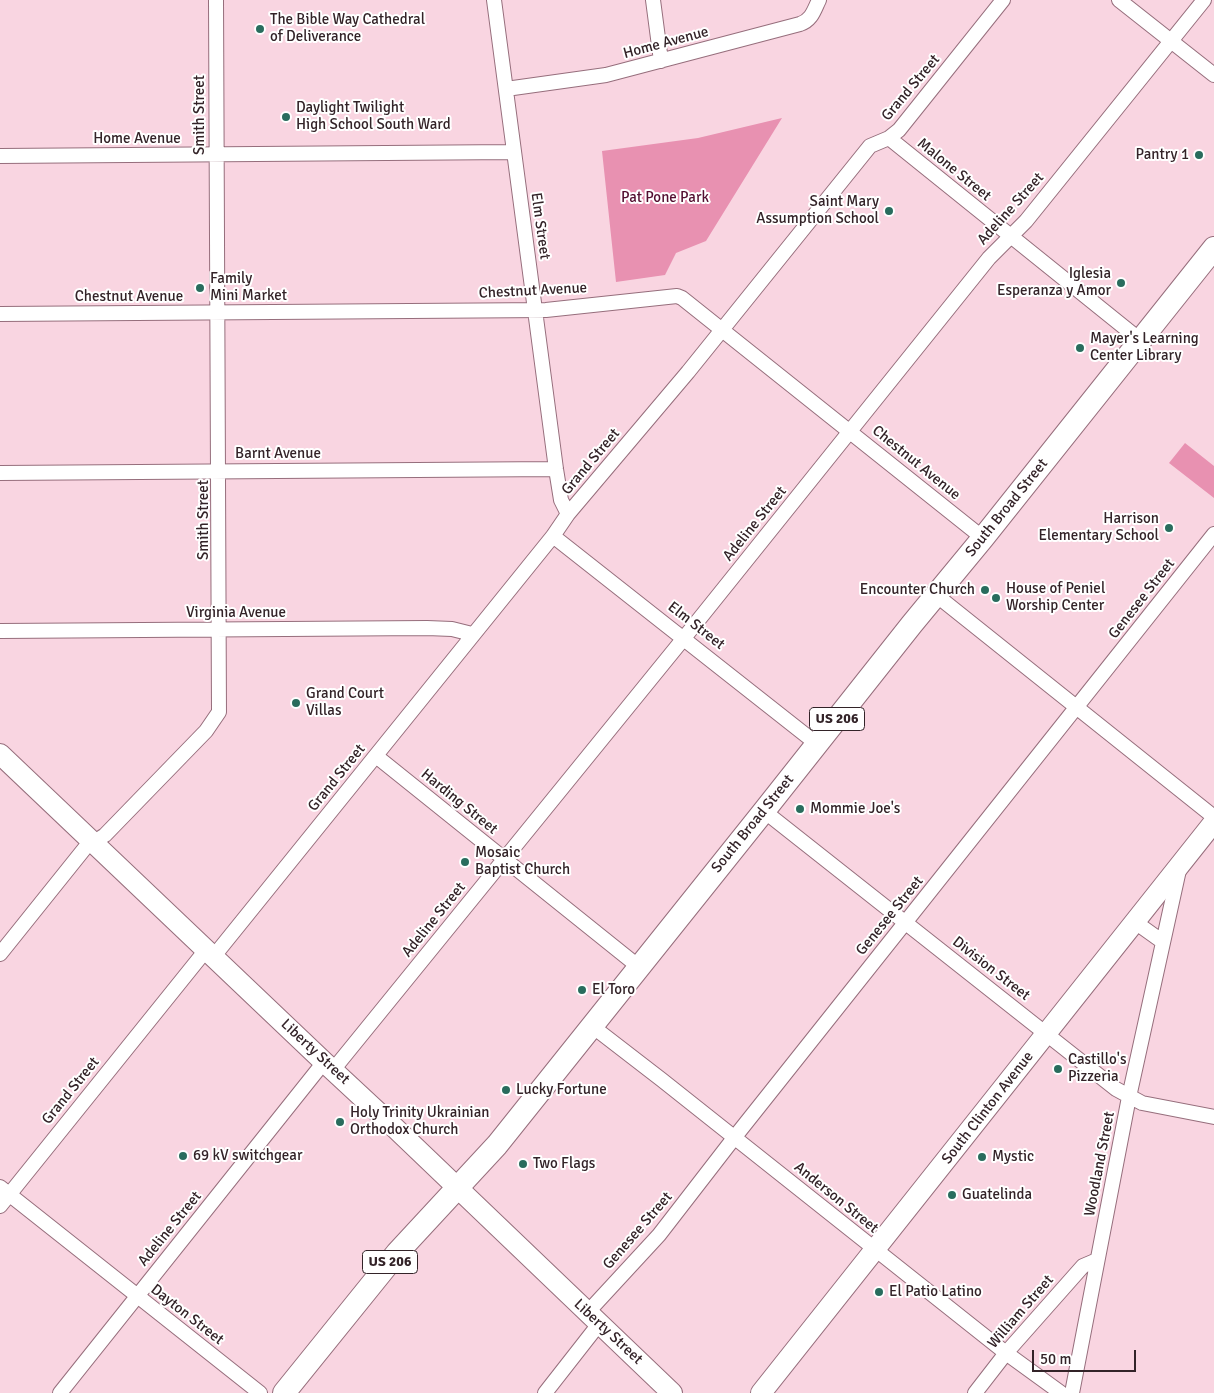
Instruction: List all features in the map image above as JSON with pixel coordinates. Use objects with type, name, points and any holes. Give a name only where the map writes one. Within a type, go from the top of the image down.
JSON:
[{"type":"main road","name":"South Broad Street","points":[[284,1393],[397,1253],[497,1145],[1214,248]]},
{"type":"street","name":"Smith Street","points":[[0,954],[85,848],[105,836],[215,720],[220,712],[216,0]]},
{"type":"street","name":"Elm Street","points":[[494,0],[556,469],[561,500],[568,514]]},
{"type":"street","points":[[653,0],[661,61]]},
{"type":"street","name":"Home Avenue","points":[[506,89],[592,78],[800,24],[808,21],[819,0]]},
{"type":"street","name":"Grand Street","points":[[0,1206],[5,1190],[210,953],[376,756],[472,634],[553,536],[568,514],[722,329],[870,146],[889,138],[900,130],[1002,0]]},
{"type":"street","points":[[1120,0],[1214,76]]},
{"type":"street","name":"Adeline Street","points":[[60,1393],[137,1296],[328,1066],[505,859],[989,258],[1026,221],[1204,0]]},
{"type":"street","name":"Malone Street","points":[[889,138],[1140,340]]},
{"type":"street","name":"Home Avenue","points":[[0,156],[514,152]]},
{"type":"street","name":"Chestnut Avenue","points":[[0,314],[535,310],[677,296],[722,329],[983,538]]},
{"type":"street","name":"Barnt Avenue","points":[[0,473],[556,469]]},
{"type":"street","name":"Genesee Street","points":[[545,1393],[593,1318],[1214,534]]},
{"type":"street","name":"Elm Street","points":[[553,536],[817,744]]},
{"type":"street","points":[[936,595],[1214,817]]},
{"type":"street","name":"Virginia Avenue","points":[[0,631],[452,628],[472,634]]},
{"type":"street","name":"Liberty Street","points":[[0,754],[672,1393]]},
{"type":"street","name":"Harding Street","points":[[376,756],[639,967]]},
{"type":"street","name":"Division Street","points":[[764,811],[1116,1089],[1142,1103],[1214,1117]]},
{"type":"street","name":"South Clinton Avenue","points":[[761,1393],[1214,822]]},
{"type":"street","name":"Woodland Street","points":[[1072,1393],[1129,1097],[1180,866]]},
{"type":"street","points":[[1135,922],[1163,942]]},
{"type":"street","name":"Anderson Street","points":[[592,1026],[1006,1353],[1061,1393]]},
{"type":"street","name":"Dayton Street","points":[[5,1190],[260,1393]]},
{"type":"street","name":"William Street","points":[[975,1393],[1006,1353],[1083,1266],[1097,1260]]},
{"type":"green space","name":"Pat Pone Park","points":[[782,118],[706,241],[676,253],[665,275],[616,282],[602,151],[698,138]]},
{"type":"green space","points":[[1185,443],[1214,466],[1214,498],[1169,463]]},
{"type":"place","name":"The Bible Way Cathedral of Deliverance","points":[[260,29]]},
{"type":"place","name":"Daylight Twilight High School South Ward","points":[[286,117]]},
{"type":"place","name":"Pantry 1","points":[[1199,155]]},
{"type":"place","name":"Saint Mary Assumption School","points":[[889,211]]},
{"type":"place","name":"Iglesia Esperanza y Amor","points":[[1121,283]]},
{"type":"place","name":"Family Mini Market","points":[[200,288]]},
{"type":"place","name":"Mayer's Learning Center Library","points":[[1080,348]]},
{"type":"place","name":"Harrison Elementary School","points":[[1169,528]]},
{"type":"place","name":"Encounter Church","points":[[985,590]]},
{"type":"place","name":"House of Peniel Worship Center","points":[[996,598]]},
{"type":"place","name":"Grand Court Villas","points":[[296,703]]},
{"type":"place","name":"Mommie Joe's","points":[[800,809]]},
{"type":"place","name":"Mosaic Baptist Church","points":[[465,862]]},
{"type":"place","name":"El Toro","points":[[582,990]]},
{"type":"place","name":"Castillo's Pizzeria","points":[[1058,1069]]},
{"type":"place","name":"Lucky Fortune","points":[[506,1090]]},
{"type":"place","name":"Holy Trinity Ukrainian Orthodox Church","points":[[340,1122]]},
{"type":"place","name":"69 kV switchgear","points":[[183,1156]]},
{"type":"place","name":"Mystic","points":[[982,1157]]},
{"type":"place","name":"Two Flags","points":[[523,1164]]},
{"type":"place","name":"Guatelinda","points":[[952,1195]]},
{"type":"place","name":"El Patio Latino","points":[[879,1292]]}]
